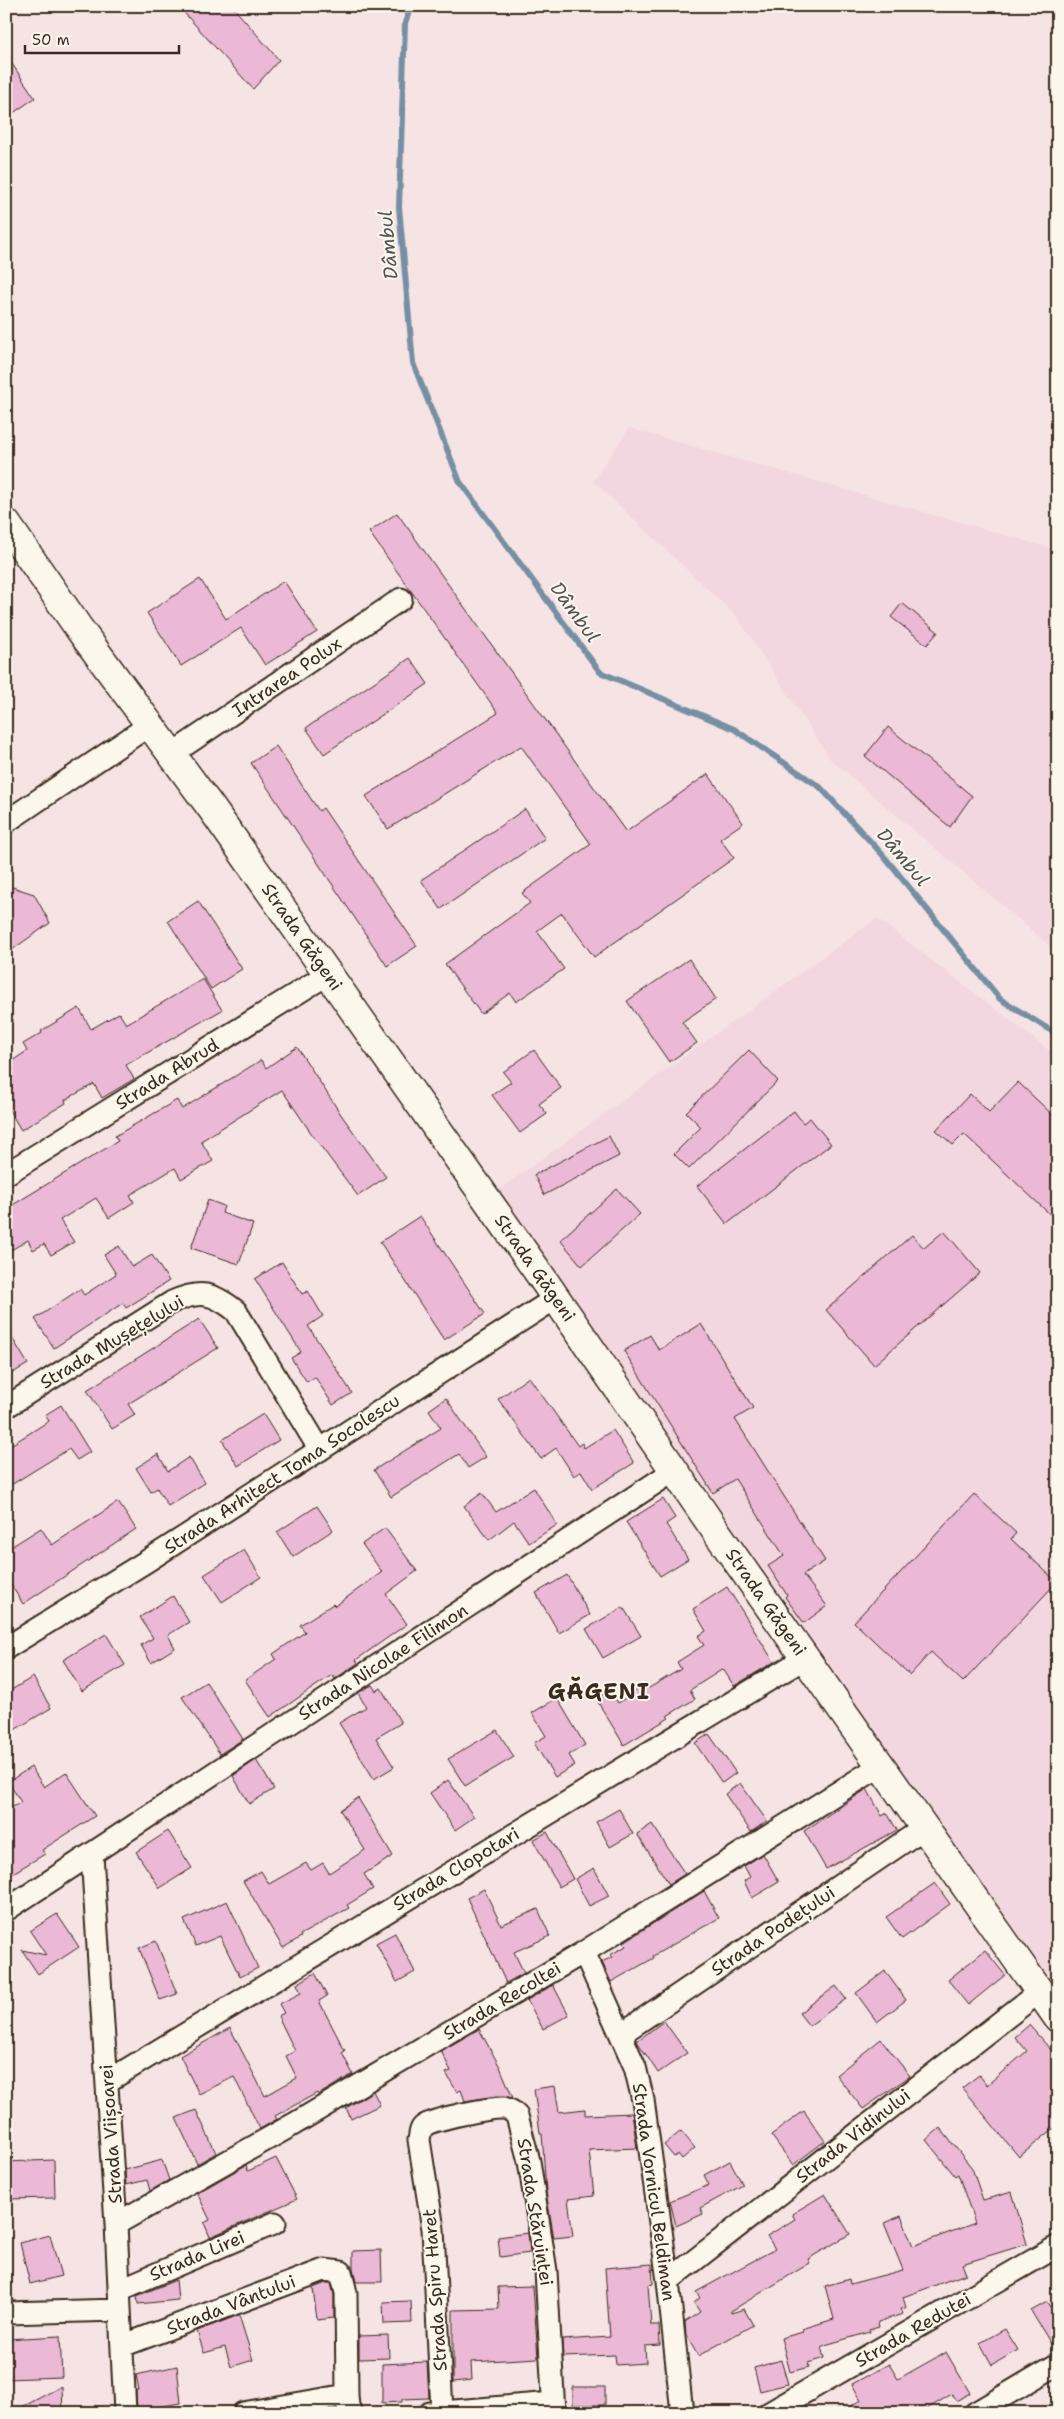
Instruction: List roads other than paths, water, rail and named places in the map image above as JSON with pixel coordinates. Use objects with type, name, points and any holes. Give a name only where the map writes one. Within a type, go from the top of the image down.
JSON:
[{"type":"main road","name":"Strada Găgeni","points":[[6,523],[80,630],[151,724],[556,1298],[880,1766],[1058,2018]]},
{"type":"street","name":"Intrarea Polux","points":[[172,754],[401,598]]},
{"type":"street","points":[[6,822],[151,724]]},
{"type":"street","name":"Strada Abrud","points":[[6,1174],[328,974]]},
{"type":"street","name":"Strada Mușețelului","points":[[6,1407],[172,1302],[187,1296],[204,1294],[220,1298],[236,1311],[320,1450]]},
{"type":"street","name":"Strada Arhitect Toma Socolescu","points":[[6,1648],[320,1450],[556,1298]]},
{"type":"street","name":"Strada Nicolae Filimon","points":[[92,1855],[674,1470]]},
{"type":"street","name":"Strada Clopotari","points":[[108,2081],[805,1658]]},
{"type":"street","name":"Strada Recoltei","points":[[116,2224],[294,2124],[584,1952],[880,1766]]},
{"type":"street","name":"Strada Podețului","points":[[621,2034],[924,1828]]},
{"type":"street","points":[[6,1910],[92,1855]]},
{"type":"street","name":"Strada Viișoarei","points":[[92,1855],[108,2081],[125,2413]]},
{"type":"street","name":"Strada Vornicul Beldiman","points":[[584,1952],[635,2067],[643,2100],[668,2281],[682,2413]]},
{"type":"street","name":"Strada Vidinului","points":[[668,2281],[1039,1992]]},
{"type":"street","name":"Strada Stăruinței","points":[[421,2130],[424,2126],[443,2119],[496,2108],[512,2111],[517,2116],[529,2161],[546,2271],[553,2408]]},
{"type":"street","name":"Strada Spiru Haret","points":[[421,2130],[419,2140],[433,2229],[435,2412]]},
{"type":"street","name":"Strada Lirei","points":[[119,2300],[275,2222]]},
{"type":"street","name":"Strada Redutei","points":[[769,2413],[1058,2246]]},
{"type":"street","name":"Strada Vântului","points":[[122,2346],[324,2270],[341,2272],[346,2293],[349,2404]]},
{"type":"street","points":[[6,2313],[119,2300]]},
{"type":"street","points":[[975,2413],[1058,2364]]},
{"type":"street","points":[[243,2413],[349,2404]]},
{"type":"street","points":[[435,2412],[553,2408]]},
{"type":"waterway","name":"Dâmbul","points":[[411,6],[405,23],[399,207],[413,363],[460,482],[600,672],[734,729],[820,787],[882,854],[1000,999],[1058,1035]]},
{"type":"district","name":"GĂGENI","points":[[599,1691]]}]
